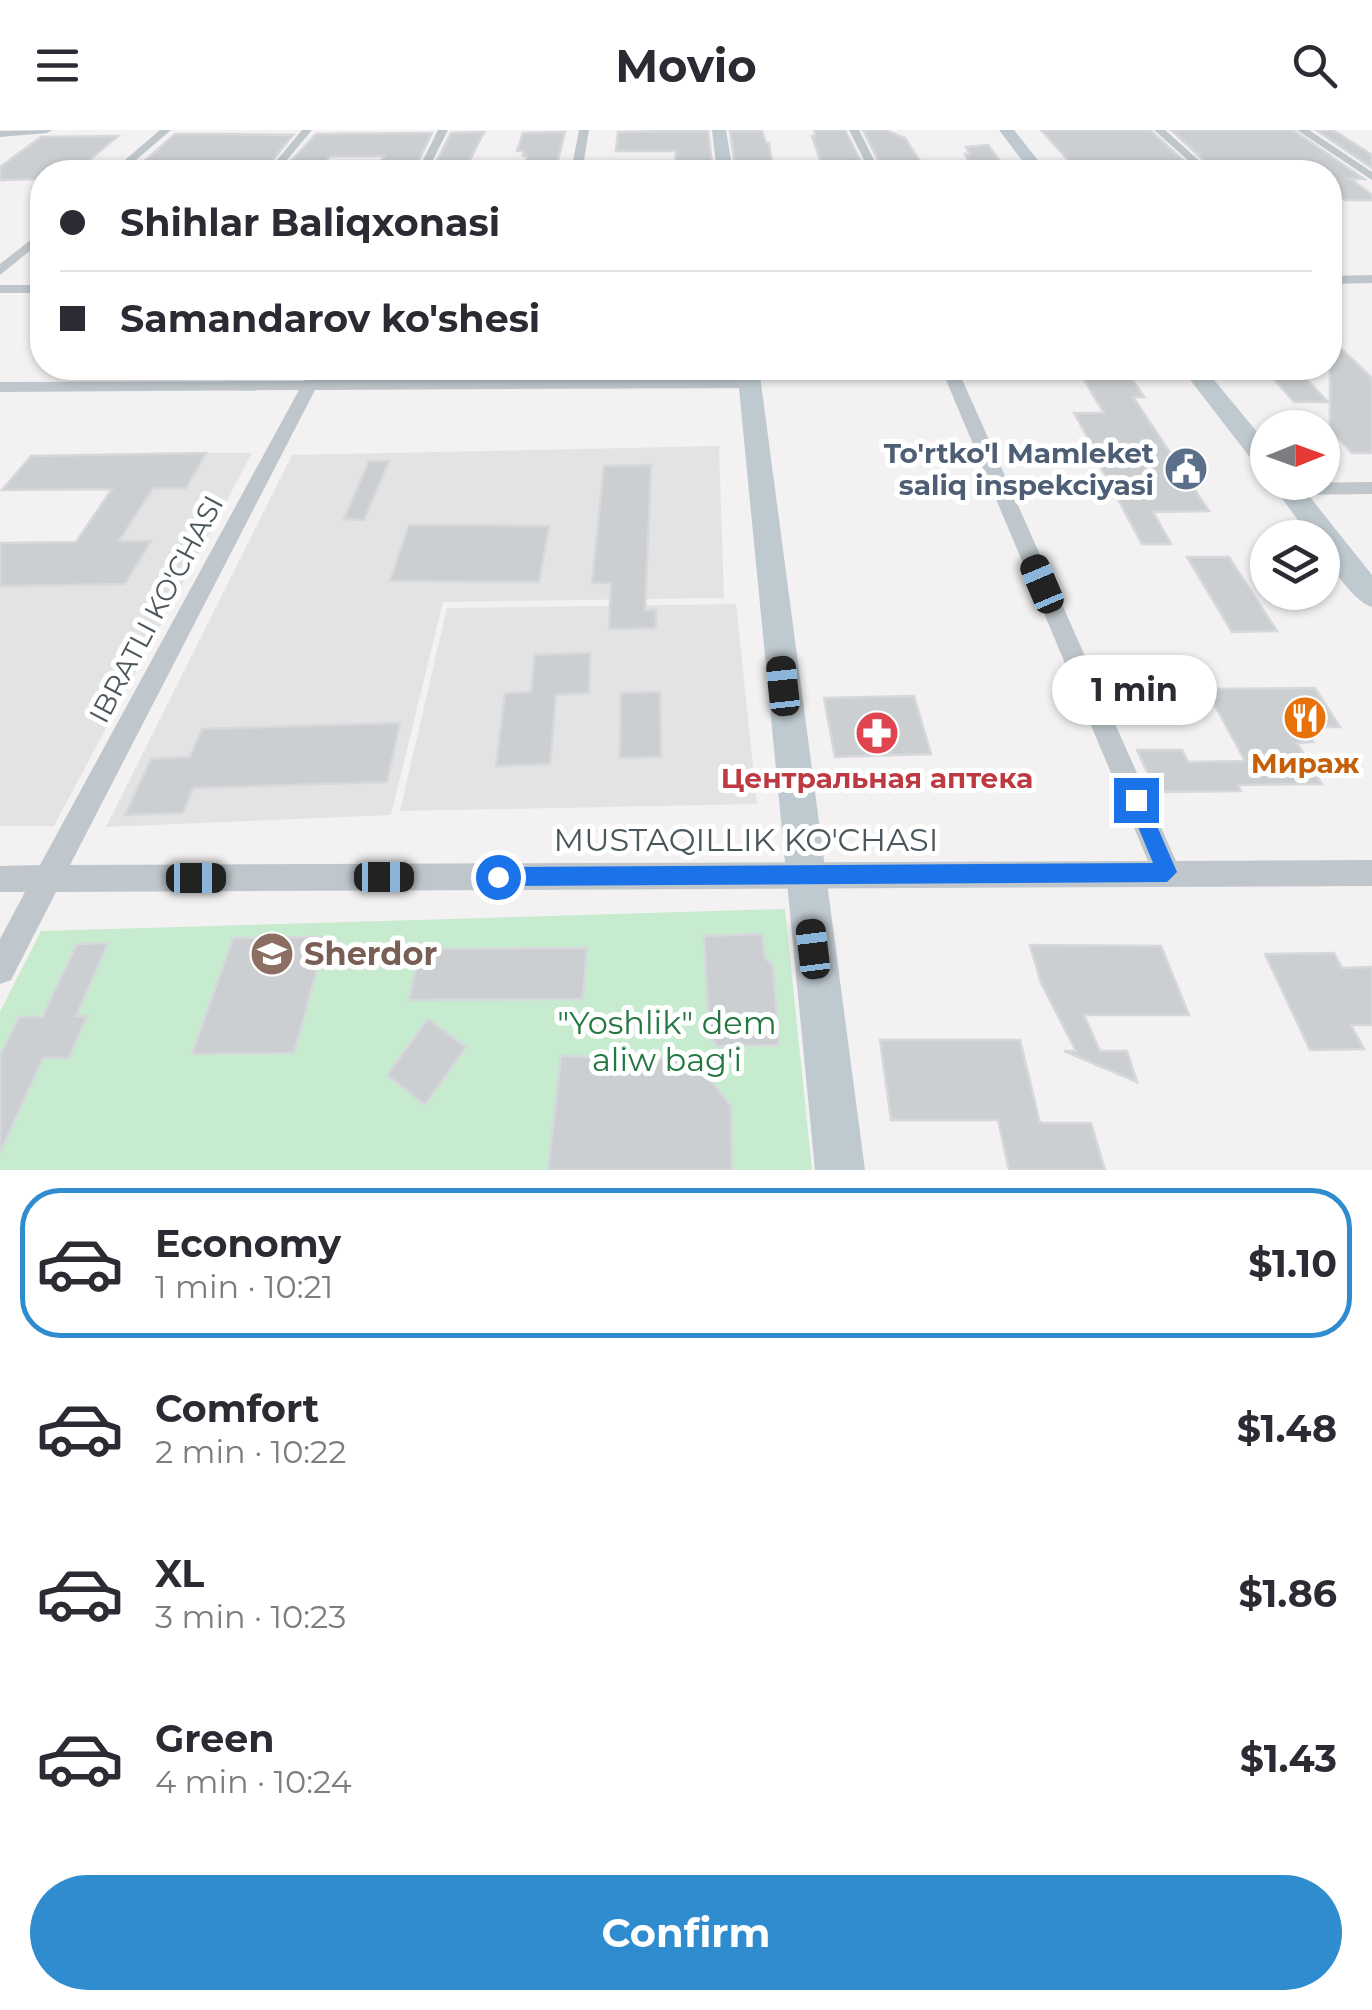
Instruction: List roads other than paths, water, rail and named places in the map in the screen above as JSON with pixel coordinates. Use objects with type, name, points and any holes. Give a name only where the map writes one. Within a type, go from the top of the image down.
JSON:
[{"type":"street","points":[[0,134],[47,130]]},
{"type":"street","points":[[130,160],[166,130]]},
{"type":"street","points":[[282,160],[306,130]]},
{"type":"street","points":[[428,160],[444,130]]},
{"type":"street","points":[[578,160],[584,130]]},
{"type":"street","points":[[719,130],[723,160]]},
{"type":"street","points":[[854,130],[869,160]]},
{"type":"street","points":[[1006,130],[1030,160]]},
{"type":"street","points":[[1160,130],[1194,160]]},
{"type":"street","points":[[1302,130],[1372,177]]},
{"type":"street","points":[[16,144],[36,132]]},
{"type":"street","points":[[0,271],[30,245]]},
{"type":"street","points":[[1342,280],[1372,280]]},
{"type":"street","points":[[0,289],[30,289]]},
{"type":"street","points":[[0,387],[200,380]]},
{"type":"street","name":"IBRATLI KO'CHASI","points":[[0,969],[313,380]]},
{"type":"street","points":[[749,380],[840,1170]]},
{"type":"street","points":[[954,380],[1167,872]]},
{"type":"street","points":[[1202,380],[1250,440]]},
{"type":"street","points":[[1340,487],[1372,488]]},
{"type":"street","points":[[1297,500],[1372,596]]},
{"type":"street","name":"MUSTAQILLIK KO'CHASI","points":[[0,879],[1372,873]]},
{"type":"place","name":"To'rtko'l Mamleket saliq inspekciyasi","points":[[1186,469]]},
{"type":"place","name":"Мираж","points":[[1305,718]]},
{"type":"place","name":"Центральная аптека","points":[[877,733]]},
{"type":"place","name":"Sherdor","points":[[272,954]]},
{"type":"park label","name":"\"Yoshlik\" dem aliw bag'i","points":[[667,1042]]}]
